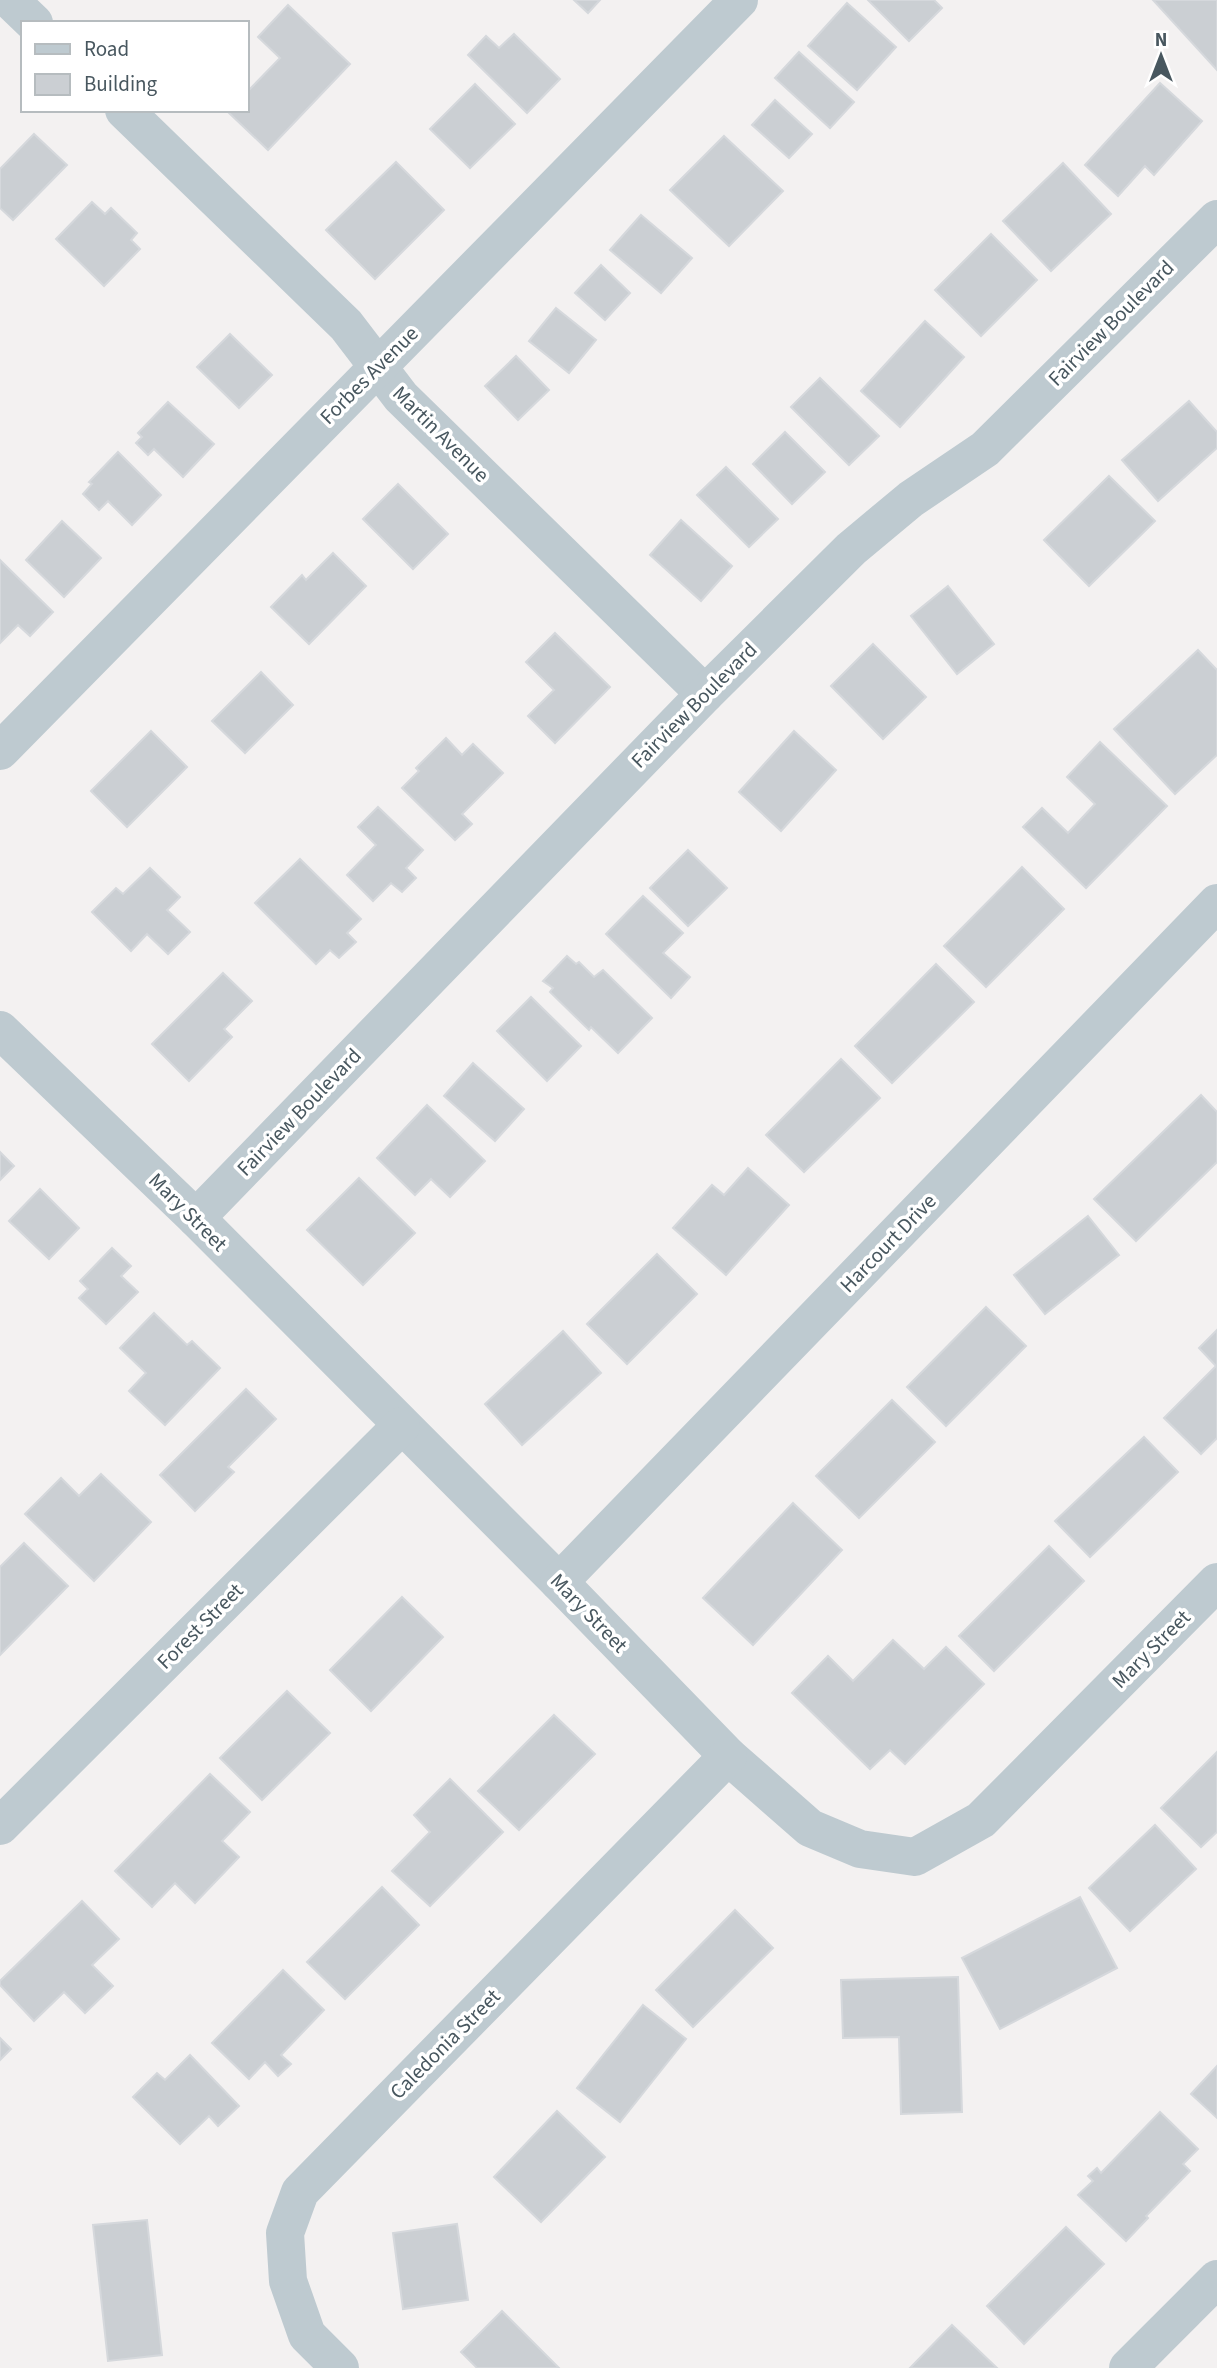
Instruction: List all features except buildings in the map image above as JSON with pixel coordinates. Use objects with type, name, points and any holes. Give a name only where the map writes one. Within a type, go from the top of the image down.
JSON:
[{"type":"street","points":[[10,0],[32,21]]},
{"type":"street","name":"Forbes Avenue","points":[[0,751],[739,0]]},
{"type":"street","name":"Martin Avenue","points":[[126,112],[346,325],[401,397],[705,694]]},
{"type":"street","name":"Fairview Boulevard","points":[[196,1219],[705,694],[851,549],[911,499],[985,449],[1217,219]]},
{"type":"street","name":"Harcourt Drive","points":[[559,1582],[1217,903]]},
{"type":"street","name":"Mary Street","points":[[0,1030],[196,1219],[559,1582],[728,1756],[810,1828],[860,1849],[915,1857],[981,1820],[1217,1582]]},
{"type":"street","name":"Forest Street","points":[[1,1823],[401,1426]]},
{"type":"street","name":"Caledonia Street","points":[[340,2368],[307,2334],[288,2281],[285,2232],[300,2192],[728,1756]]},
{"type":"street","points":[[1128,2368],[1217,2278]]}]
